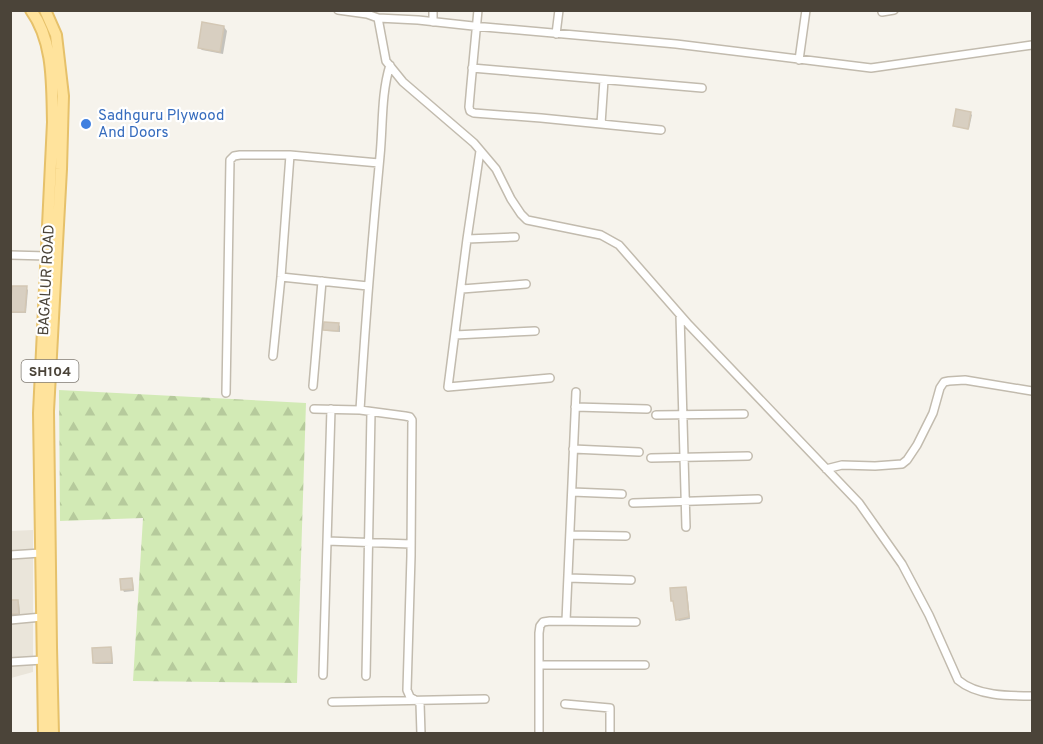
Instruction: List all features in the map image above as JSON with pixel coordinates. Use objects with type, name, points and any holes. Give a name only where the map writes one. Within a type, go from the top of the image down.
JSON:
[{"type":"main road","name":"BAGALUR ROAD","points":[[31,10],[46,41],[52,77],[53,122],[48,256],[39,413],[53,734]]},
{"type":"main road","name":"BAGALUR ROAD","points":[[44,734],[41,553],[45,530],[48,411],[62,169],[63,96],[56,35],[45,10]]},
{"type":"street","points":[[433,10],[433,22]]},
{"type":"street","points":[[478,10],[470,111],[661,130]]},
{"type":"street","points":[[556,34],[559,10]]},
{"type":"street","points":[[799,60],[806,10]]},
{"type":"street","points":[[882,12],[894,10]]},
{"type":"street","points":[[339,11],[367,14],[378,18],[676,44],[871,68],[1032,45]]},
{"type":"street","points":[[378,18],[386,60],[404,82],[474,143],[496,169],[521,214],[527,220],[601,235],[619,245],[680,315],[859,503],[902,564],[929,615],[958,680],[971,689],[989,693],[1032,696]]},
{"type":"street","points":[[360,410],[386,79],[390,65]]},
{"type":"street","points":[[472,68],[702,88]]},
{"type":"street","points":[[601,124],[604,80]]},
{"type":"street","points":[[480,151],[448,387],[550,378]]},
{"type":"street","points":[[226,393],[230,160],[240,155],[290,155],[380,163]]},
{"type":"street","points":[[273,356],[290,155]]},
{"type":"street","points":[[467,239],[515,237]]},
{"type":"street","points":[[10,255],[48,256]]},
{"type":"street","points":[[281,277],[368,286]]},
{"type":"street","points":[[313,386],[322,281]]},
{"type":"street","points":[[462,289],[526,284]]},
{"type":"street","points":[[680,315],[686,527]]},
{"type":"street","points":[[455,335],[535,331]]},
{"type":"street","points":[[826,470],[842,465],[902,464],[917,445],[933,413],[944,382],[965,380],[1032,390]]},
{"type":"street","points":[[566,621],[576,392]]},
{"type":"street","points":[[575,407],[647,409]]},
{"type":"street","points":[[314,409],[360,410],[405,416],[412,420],[407,690],[410,696],[418,701],[421,708],[422,734]]},
{"type":"street","points":[[323,675],[330,409]]},
{"type":"street","points":[[366,676],[371,412]]},
{"type":"street","points":[[656,415],[744,414]]},
{"type":"street","points":[[573,449],[639,452]]},
{"type":"street","points":[[651,458],[748,456]]},
{"type":"street","points":[[572,492],[622,494]]},
{"type":"street","points":[[633,502],[758,499]]},
{"type":"street","points":[[570,535],[626,536]]},
{"type":"street","points":[[327,541],[411,544]]},
{"type":"street","points":[[10,555],[41,553]]},
{"type":"street","points":[[568,578],[631,580]]},
{"type":"street","points":[[10,620],[42,617]]},
{"type":"street","points":[[539,734],[539,633],[543,622],[636,622]]},
{"type":"street","points":[[10,662],[43,660]]},
{"type":"street","points":[[539,664],[645,665]]},
{"type":"street","points":[[332,702],[485,699]]},
{"type":"street","points":[[565,704],[610,708],[610,734]]},
{"type":"shaded area","points":[[33,530],[33,672],[11,678],[11,531]]},
{"type":"green space","points":[[59,390],[306,403],[297,683],[133,681],[143,518],[60,521]]},
{"type":"building","points":[[202,22],[224,26],[220,52],[198,48]]},
{"type":"building","points":[[956,109],[971,112],[968,129],[953,126]]},
{"type":"building","points":[[12,286],[27,286],[25,312],[10,312]]},
{"type":"building","points":[[324,322],[339,323],[338,331],[323,330]]},
{"type":"building","points":[[132,578],[133,589],[121,590],[120,579]]},
{"type":"building","points":[[686,587],[689,617],[676,620],[670,588]]},
{"type":"building","points":[[10,600],[18,600],[19,614],[10,614]]},
{"type":"building","points":[[111,647],[112,662],[93,663],[92,648]]},
{"type":"place","name":"Sadhguru Plywood And Doors","points":[[86,124]]}]
